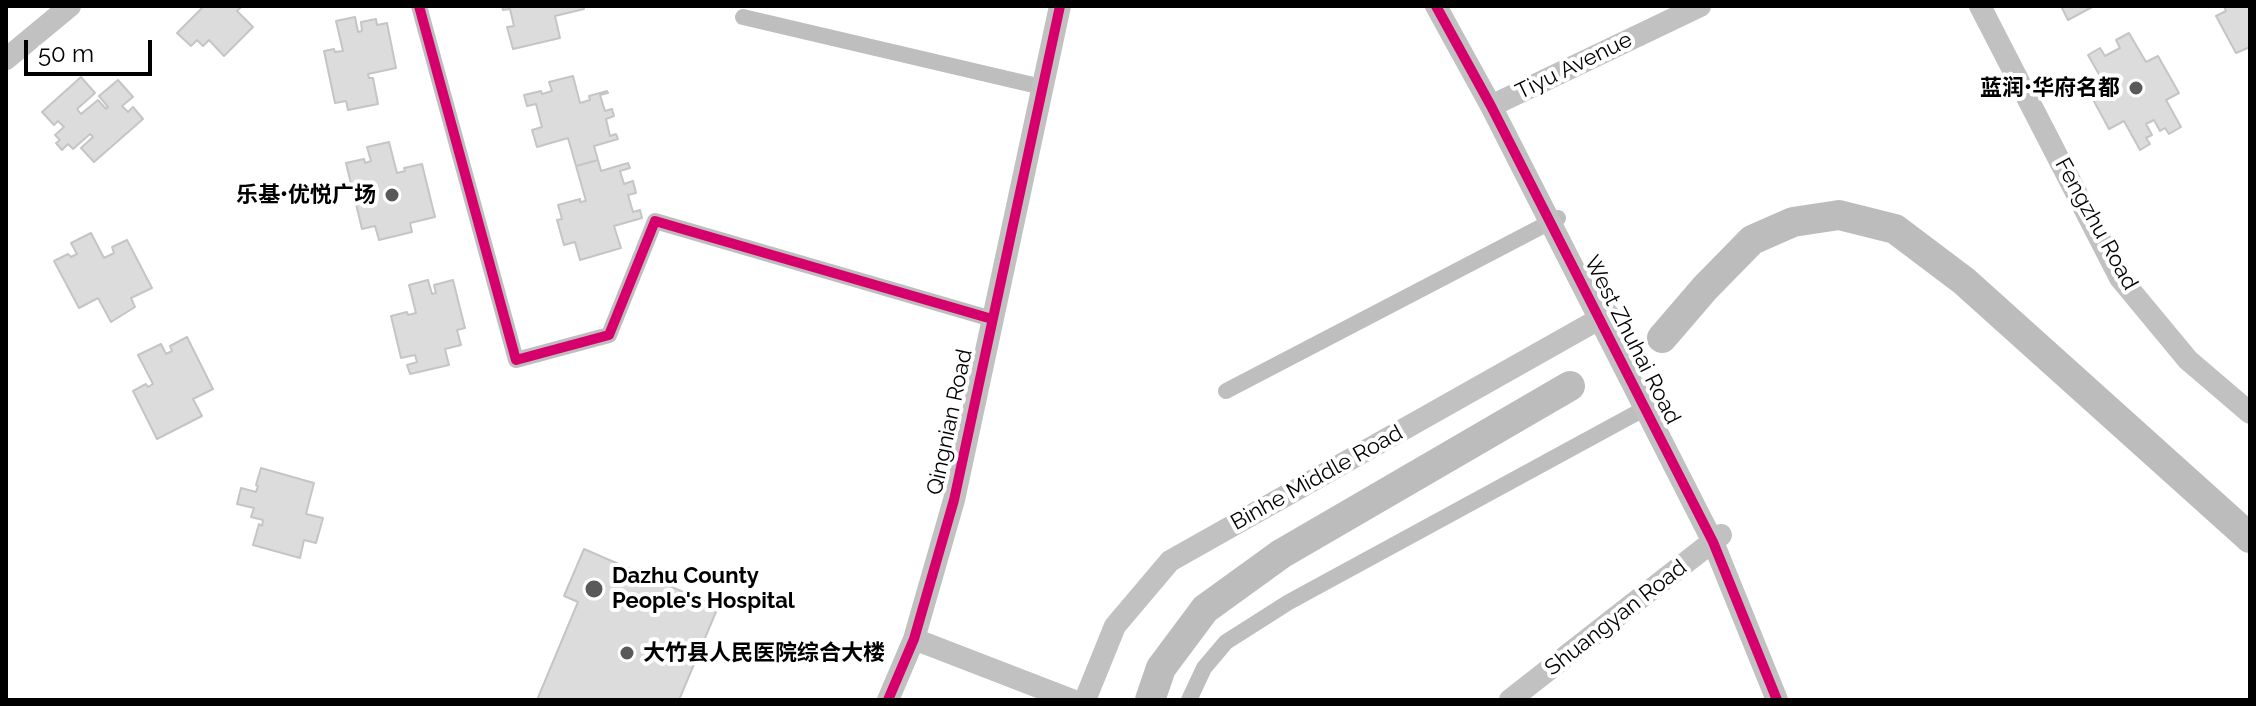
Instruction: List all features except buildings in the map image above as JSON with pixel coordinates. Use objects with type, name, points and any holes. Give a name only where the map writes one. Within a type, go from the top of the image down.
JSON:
[{"type":"street","points":[[6,59],[70,6]]},
{"type":"street","points":[[419,6],[516,360],[609,335],[655,221],[992,319]]},
{"type":"street","name":"Qingnian Road","points":[[888,700],[914,639],[954,500],[1060,6]]},
{"type":"street","name":"West Zhuhai Road","points":[[1436,6],[1495,104]]},
{"type":"street","name":"West Zhuhai Road","points":[[1448,6],[1648,407],[1717,538],[1788,700]]},
{"type":"street","name":"Tiyu Avenue","points":[[1495,104],[1700,6]]},
{"type":"street","name":"Fengzhu Road","points":[[1980,6],[2120,278],[2188,360],[2250,413]]},
{"type":"street","points":[[743,17],[1042,87]]},
{"type":"street","points":[[1226,391],[1555,220]]},
{"type":"street","name":"Binhe Middle Road","points":[[1085,700],[1115,626],[1170,561],[1604,317]]},
{"type":"street","points":[[1189,700],[1204,668],[1226,642],[1251,626],[1648,407]]},
{"type":"street","name":"West Zhuhai Road","points":[[1717,538],[1777,700]]},
{"type":"street","name":"Shuangyan Road","points":[[1510,700],[1717,538]]},
{"type":"street","points":[[914,639],[1072,700]]},
{"type":"waterway","points":[[1662,338],[1752,240],[1793,222],[1839,215],[1895,229],[1964,281],[2250,538]]},
{"type":"waterway","points":[[1150,700],[1161,668],[1205,609],[1281,554],[1570,386]]},
{"type":"cycle path","points":[[419,6],[516,360],[609,335],[655,221],[992,319]]},
{"type":"cycle path","points":[[888,700],[914,639],[954,500],[1060,6]]},
{"type":"cycle path","points":[[1436,6],[1491,106],[1713,542],[1777,700]]},
{"type":"place","name":"蓝润•华府名都","points":[[2136,88]]},
{"type":"place","name":"乐基•优悦广场","points":[[392,195]]},
{"type":"place","name":"Dazhu County People's Hospital","points":[[594,589]]},
{"type":"place","name":"大竹县人民医院综合大楼","points":[[627,653]]}]
